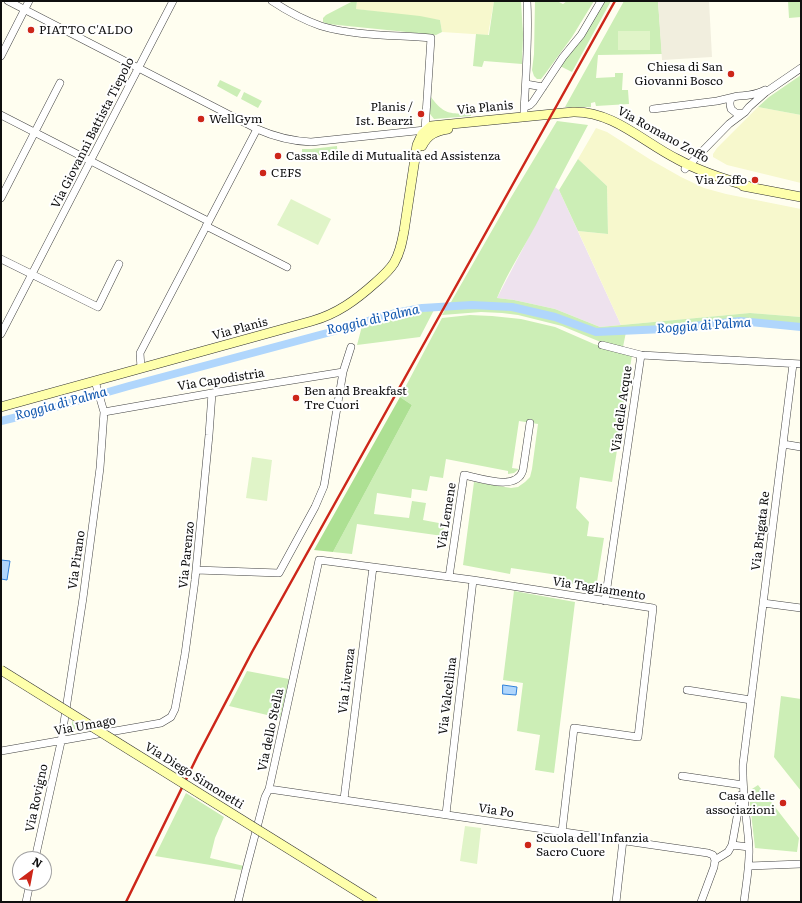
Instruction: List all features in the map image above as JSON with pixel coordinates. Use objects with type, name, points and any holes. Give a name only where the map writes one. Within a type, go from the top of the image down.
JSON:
[{"type":"street","points":[[8,1],[257,129],[284,139],[311,142],[428,132],[431,38],[340,30],[320,26],[272,1]]},
{"type":"street","points":[[1,56],[29,1]]},
{"type":"street","name":"Via Giovanni Battista Tiepolo","points":[[1,334],[173,1]]},
{"type":"street","points":[[524,119],[529,37],[527,1]]},
{"type":"street","points":[[525,107],[530,105],[581,35],[602,1]]},
{"type":"street","points":[[686,167],[741,113],[745,112],[776,85],[801,68]]},
{"type":"street","points":[[1,198],[60,83]]},
{"type":"street","points":[[526,84],[543,87]]},
{"type":"street","points":[[653,109],[717,101],[739,95],[744,96],[760,93],[776,85]]},
{"type":"street","points":[[729,124],[732,109],[730,103],[734,96]]},
{"type":"street","points":[[744,96],[749,103],[749,107]]},
{"type":"street","points":[[717,101],[732,109],[736,113],[741,113]]},
{"type":"street","name":"Via Romano Zoffo","points":[[524,119],[573,112],[589,113],[614,121],[686,167]]},
{"type":"street","points":[[1,115],[207,223],[287,267]]},
{"type":"street","name":"Via Romano Zoffo","points":[[524,119],[561,117],[587,119],[605,124],[618,130],[666,160],[748,186],[801,197]]},
{"type":"street","name":"Via Planis","points":[[1,407],[96,384],[141,368],[316,320],[336,312],[350,303],[388,271],[397,257],[402,245],[411,188],[422,145],[428,132],[524,119]]},
{"type":"street","points":[[141,368],[140,353],[257,129]]},
{"type":"street","points":[[1,259],[98,307],[119,264]]},
{"type":"street","points":[[602,345],[641,355]]},
{"type":"street","points":[[196,570],[279,573],[315,507],[324,486],[343,372],[351,347]]},
{"type":"street","name":"Via delle Acque","points":[[605,602],[641,355],[801,364]]},
{"type":"street","name":"Via Brigata Re","points":[[744,902],[749,866],[749,847],[743,787],[743,764],[793,364]]},
{"type":"street","name":"Via Capodistria","points":[[104,412],[343,372]]},
{"type":"street","name":"Via Pirano","points":[[60,742],[83,598],[99,476],[104,412],[96,384]]},
{"type":"street","name":"Via Parenzo","points":[[171,717],[176,703],[196,570],[212,393]]},
{"type":"street","name":"Via Lemene","points":[[449,577],[464,475],[506,483],[513,482],[518,479],[523,470],[530,423]]},
{"type":"street","points":[[783,444],[801,447]]},
{"type":"street","name":"Via Tagliamento","points":[[319,560],[473,580],[605,602],[653,608],[638,737],[574,728],[562,832]]},
{"type":"street","name":"Via dello Stella","points":[[238,902],[244,873],[265,797],[270,789],[319,560]]},
{"type":"street","name":"Via Livenza","points":[[344,799],[373,567]]},
{"type":"street","name":"Via Valcellina","points":[[446,814],[473,580]]},
{"type":"street","points":[[763,603],[801,608]]},
{"type":"street","name":"Via Diego Simonetti","points":[[1,670],[374,902]]},
{"type":"street","points":[[687,690],[751,700]]},
{"type":"street","name":"Via Umago","points":[[1,751],[60,742],[162,723],[171,717]]},
{"type":"street","name":"Via Rovigno","points":[[38,851],[60,742]]},
{"type":"street","points":[[682,776],[743,787]]},
{"type":"street","name":"Via Brigata Re","points":[[732,845],[743,787]]},
{"type":"street","name":"Via Po","points":[[270,789],[623,840],[713,855],[715,860]]},
{"type":"street","points":[[736,818],[746,818]]},
{"type":"street","points":[[616,902],[623,840]]},
{"type":"street","points":[[701,902],[714,867],[715,860],[728,852],[732,845],[749,847]]},
{"type":"street","points":[[749,866],[801,864]]},
{"type":"street","points":[[26,902],[28,891]]},
{"type":"shaded area","points":[[658,1],[709,1],[712,57],[662,60]]},
{"type":"shaded area","points":[[555,187],[559,190],[621,325],[600,327],[555,309],[514,300],[497,298]]},
{"type":"green space","points":[[353,1],[357,1],[356,9],[420,16],[440,20],[442,32],[436,35],[328,24],[323,22],[323,18],[326,15]]},
{"type":"green space","points":[[357,1],[494,1],[488,35],[442,32],[440,20],[356,9]]},
{"type":"green space","points":[[494,1],[521,1],[523,34],[522,64],[484,61],[482,67],[473,66],[476,34],[489,35]]},
{"type":"green space","points":[[535,1],[557,1],[563,4],[567,1],[594,1],[572,37],[541,79],[537,79],[534,76],[532,70],[534,54]]},
{"type":"green space","points":[[604,1],[611,1],[572,72],[560,66]]},
{"type":"green space","points":[[624,1],[658,1],[662,54],[598,55],[596,78],[615,77],[615,73],[623,73],[622,90],[628,90],[629,104],[596,106],[595,102],[591,103],[591,107],[565,107]]},
{"type":"green space","points":[[788,1],[801,1],[801,17],[789,18]]},
{"type":"green space","points":[[618,31],[650,31],[650,50],[618,50]]},
{"type":"green space","points":[[801,75],[801,115],[758,107],[769,97]]},
{"type":"green space","points":[[220,80],[241,90],[237,97],[217,86]]},
{"type":"green space","points":[[244,92],[262,101],[258,108],[241,99]]},
{"type":"green space","points":[[431,97],[440,107],[448,112],[471,113],[471,116],[434,119],[430,114]]},
{"type":"green space","points":[[758,107],[801,115],[801,183],[727,165],[713,157],[713,154],[717,148]]},
{"type":"green space","points":[[557,121],[588,125],[497,298],[514,300],[555,309],[600,327],[750,313],[801,317],[801,325],[743,319],[690,325],[598,330],[539,310],[501,304],[448,304],[451,302]]},
{"type":"green space","points":[[596,128],[607,132],[651,160],[704,188],[726,194],[801,209],[801,317],[750,313],[621,325],[578,231],[608,234],[607,186],[578,159]]},
{"type":"green space","points":[[337,146],[338,161],[322,155],[302,156],[302,149]]},
{"type":"green space","points":[[578,159],[607,186],[608,234],[578,231],[559,190]]},
{"type":"green space","points":[[291,199],[331,219],[318,245],[277,225]]},
{"type":"green space","points":[[457,308],[489,308],[531,313],[564,322],[596,334],[626,332],[623,347],[603,343],[562,326],[518,315],[481,312],[442,315],[445,310]]},
{"type":"green space","points":[[434,310],[420,337],[357,345],[362,326],[395,316]]},
{"type":"green space","points":[[470,315],[521,319],[555,327],[594,344],[632,355],[612,482],[580,477],[576,508],[589,522],[587,536],[604,538],[596,588],[557,581],[558,575],[511,568],[510,574],[463,565],[474,482],[511,488],[518,487],[530,477],[538,424],[519,421],[512,468],[519,469],[514,473],[508,474],[508,471],[446,459],[443,478],[430,476],[427,491],[412,489],[411,498],[377,493],[374,514],[409,518],[412,501],[426,503],[423,520],[444,524],[443,536],[357,524],[352,554],[333,552],[412,405],[400,397],[442,318]]},
{"type":"green space","points":[[400,397],[412,405],[333,552],[314,550]]},
{"type":"green space","points":[[252,457],[272,460],[267,501],[246,498]]},
{"type":"green space","points":[[514,591],[575,602],[554,773],[535,770],[540,735],[517,731],[523,683],[503,680]]},
{"type":"green space","points":[[247,671],[289,679],[280,718],[229,706]]},
{"type":"green space","points":[[781,696],[801,699],[801,791],[774,757]]},
{"type":"green space","points":[[72,721],[84,728],[72,730]]},
{"type":"green space","points":[[758,785],[799,838],[797,852],[755,848],[749,795],[752,789]]},
{"type":"green space","points":[[186,793],[224,817],[215,838],[210,858],[244,866],[241,870],[155,856]]},
{"type":"green space","points":[[465,826],[481,828],[477,864],[460,861]]},
{"type":"water","points":[[1,560],[10,561],[7,580],[1,579]]},
{"type":"water","points":[[503,685],[517,687],[516,695],[503,694]]},
{"type":"waterway","name":"Roggia di Palma","points":[[1,421],[327,333],[395,313],[422,308],[472,305],[512,307],[555,317],[596,332],[665,329],[740,321],[801,327]]},
{"type":"railway","points":[[126,902],[198,755],[252,652],[615,1]]},
{"type":"place","name":"PIATTO C'ALDO","points":[[31,30]]},
{"type":"place","name":"Chiesa di San Giovanni Bosco","points":[[731,74]]},
{"type":"place","name":"Planis / Ist. Bearzi","points":[[421,114]]},
{"type":"place","name":"WellGym","points":[[201,119]]},
{"type":"place","name":"Cassa Edile di Mutualità ed Assistenza","points":[[278,156]]},
{"type":"place","name":"CEFS","points":[[263,173]]},
{"type":"place","name":"Via Zoffo","points":[[755,180]]},
{"type":"place","name":"Ben and Breakfast Tre Cuori","points":[[296,398]]},
{"type":"place","name":"Casa delle associazioni","points":[[783,803]]},
{"type":"place","name":"Scuola dell'Infanzia Sacro Cuore","points":[[528,845]]}]
